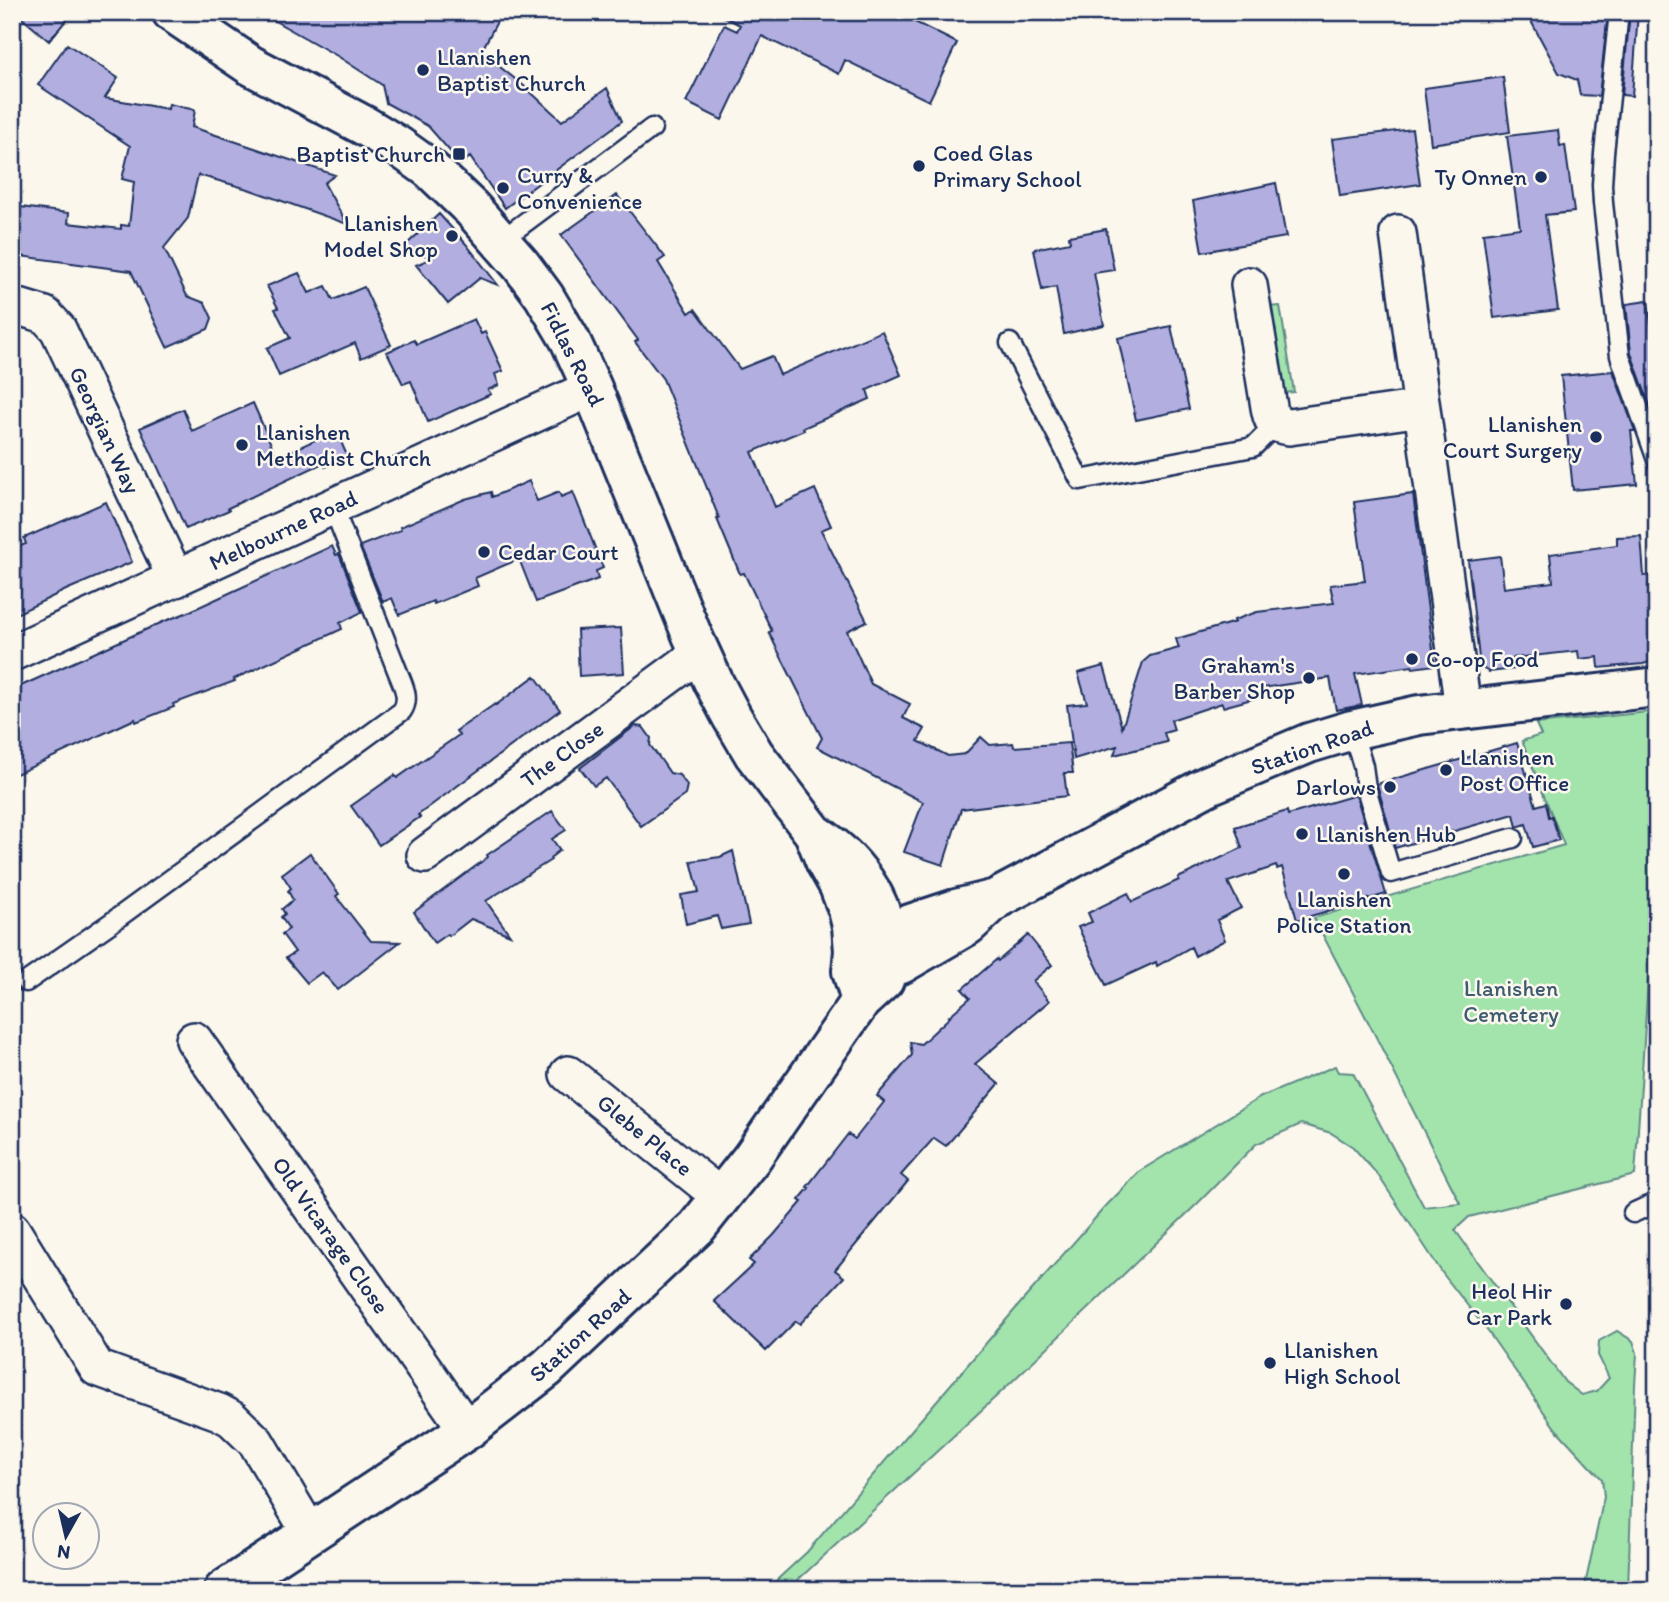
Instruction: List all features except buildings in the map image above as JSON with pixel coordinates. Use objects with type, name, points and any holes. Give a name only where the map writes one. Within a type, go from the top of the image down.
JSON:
[{"type":"main road","name":"Fidlas Road","points":[[172,12],[250,65],[365,126],[430,169],[500,241],[544,296],[570,340],[593,388],[700,653],[732,717],[754,754],[814,833],[839,886],[852,926],[876,950]]},
{"type":"main road","name":"Station Road","points":[[876,950],[901,964],[968,925],[996,899],[1209,785],[1290,750],[1352,730],[1408,717],[1657,687]]},
{"type":"main road","name":"Station Road","points":[[224,1590],[467,1430],[547,1368],[697,1227],[759,1148],[861,1001],[884,981],[876,950]]},
{"type":"street","points":[[1398,233],[1463,709]]},
{"type":"street","points":[[1249,285],[1271,419],[1276,424],[1289,428],[1422,408]]},
{"type":"street","name":"Georgian Way","points":[[12,305],[45,315],[58,329],[176,579]]},
{"type":"street","name":"Melbourne Road","points":[[12,653],[593,388]]},
{"type":"street","name":"The Close","points":[[425,855],[700,653]]},
{"type":"street","name":"Old Vicarage Close","points":[[194,1040],[467,1430]]},
{"type":"street","name":"Glebe Place","points":[[568,1074],[722,1197]]},
{"type":"street","points":[[12,1230],[97,1368],[232,1419],[256,1442],[310,1533]]},
{"type":"lane","points":[[1619,12],[1604,153],[1603,203],[1620,356],[1657,460]]},
{"type":"lane","points":[[500,241],[652,128]]},
{"type":"lane","points":[[1010,343],[1080,480],[1253,447],[1276,424]]},
{"type":"lane","points":[[26,982],[135,906],[407,705],[406,694],[334,507]]},
{"type":"lane","points":[[1352,730],[1391,873],[1513,838]]},
{"type":"lane","points":[[1633,1213],[1657,1202]]},
{"type":"green space","points":[[1280,306],[1294,392],[1282,393],[1269,307]]},
{"type":"green space","name":"Llanishen Cemetery","points":[[1657,711],[1657,977],[1648,981],[1635,1175],[1469,1217],[1455,1230],[1565,1382],[1582,1395],[1597,1391],[1609,1378],[1598,1355],[1599,1341],[1617,1331],[1633,1341],[1637,1353],[1628,1590],[1584,1590],[1604,1497],[1602,1479],[1555,1428],[1489,1333],[1443,1274],[1378,1175],[1353,1147],[1331,1133],[1301,1124],[1256,1144],[1000,1393],[787,1590],[766,1590],[807,1552],[1024,1299],[1140,1171],[1261,1097],[1335,1066],[1338,1072],[1353,1073],[1424,1207],[1460,1203],[1314,918],[1564,845],[1522,741],[1541,735],[1536,724]]},
{"type":"place","name":"Llanishen Baptist Church","points":[[423,70]]},
{"type":"place","name":"Baptist Church","points":[[459,154]]},
{"type":"place","name":"Coed Glas Primary School","points":[[919,166]]},
{"type":"place","name":"Ty Onnen","points":[[1541,177]]},
{"type":"place","name":"Curry & Convenience","points":[[503,188]]},
{"type":"place","name":"Llanishen Model Shop","points":[[452,236]]},
{"type":"place","name":"Llanishen Court Surgery","points":[[1596,437]]},
{"type":"place","name":"Llanishen Methodist Church","points":[[242,445]]},
{"type":"place","name":"Cedar Court","points":[[484,552]]},
{"type":"place","name":"Co-op Food","points":[[1412,659]]},
{"type":"place","name":"Graham's Barber Shop","points":[[1309,678]]},
{"type":"place","name":"Llanishen Post Office","points":[[1446,770]]},
{"type":"place","name":"Darlows","points":[[1390,787]]},
{"type":"place","name":"Llanishen Hub","points":[[1302,834]]},
{"type":"place","name":"Llanishen Police Station","points":[[1344,874]]},
{"type":"place","name":"Heol Hir Car Park","points":[[1566,1304]]},
{"type":"place","name":"Llanishen High School","points":[[1270,1363]]}]
